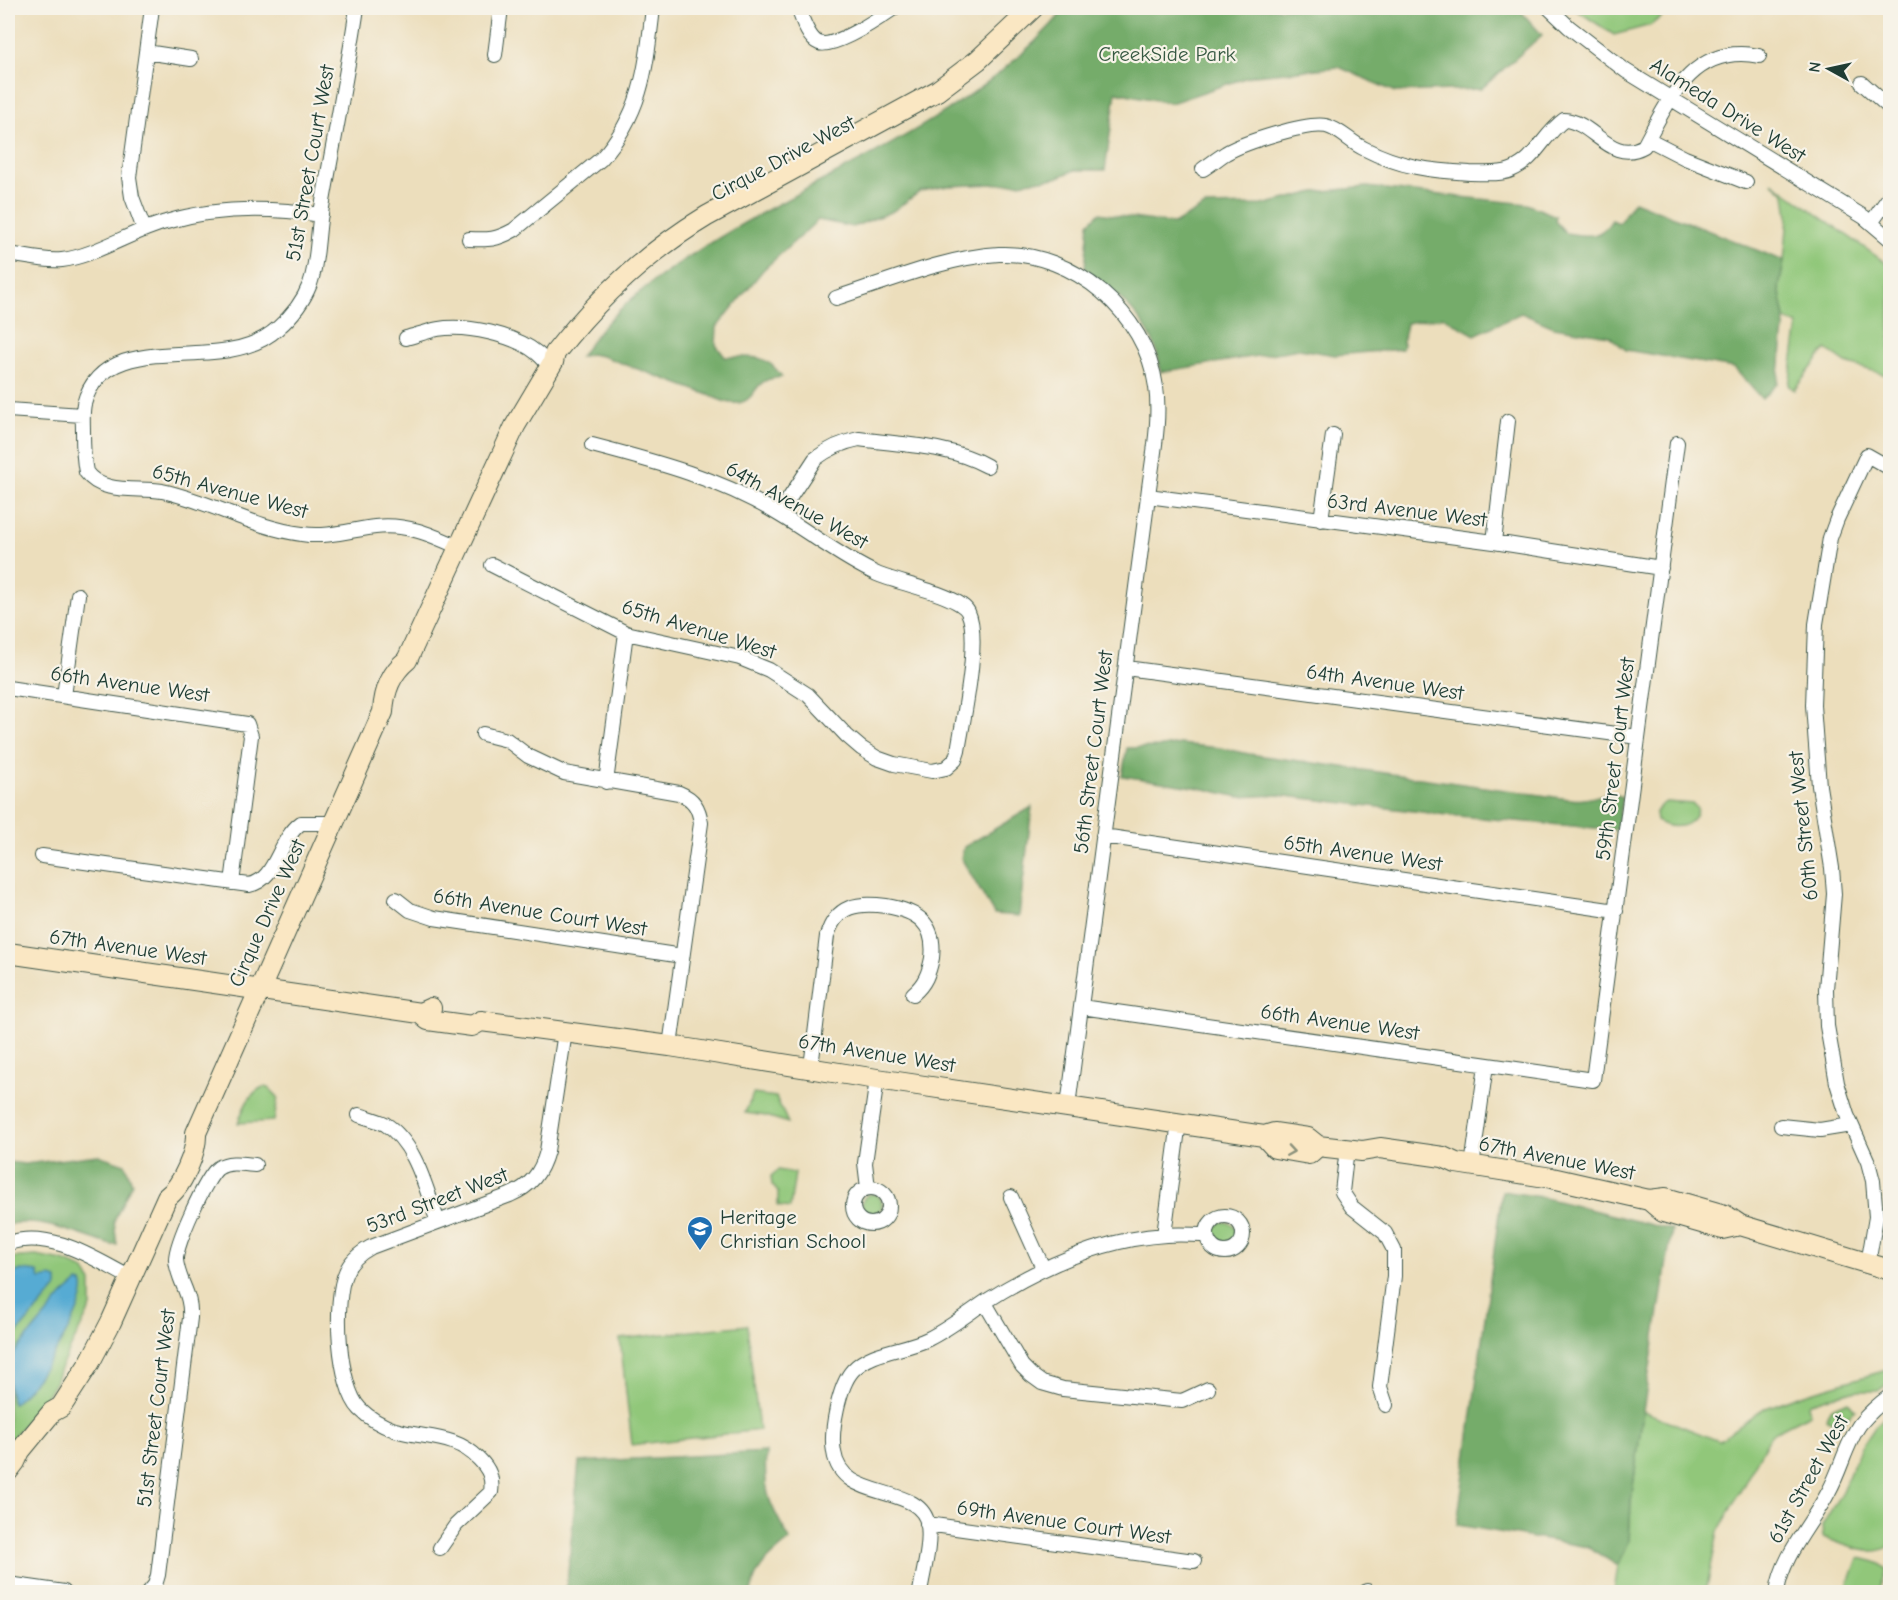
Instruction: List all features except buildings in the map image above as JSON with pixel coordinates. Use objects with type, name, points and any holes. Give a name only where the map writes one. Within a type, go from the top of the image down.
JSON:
[{"type":"main road","name":"Cirque Drive West","points":[[11,1467],[20,1451],[52,1412],[61,1407],[100,1345],[167,1197],[165,1186],[185,1139],[196,1133],[383,712],[384,697],[397,668],[407,660],[515,426],[558,350],[601,299],[671,239],[707,216],[937,91],[978,60],[1033,8]]},
{"type":"main road","name":"Cirque Drive West","points":[[552,364],[564,359],[593,322],[626,288],[679,244],[715,221],[945,96],[1006,49],[1046,8]]},
{"type":"main road","name":"67th Avenue West","points":[[8,953],[420,1013],[430,1008],[474,1014],[481,1021],[670,1046],[1264,1136],[1274,1133],[1308,1138],[1318,1146],[1355,1149],[1380,1161],[1443,1170],[1464,1164],[1552,1178],[1649,1200],[1666,1198],[1725,1215],[1740,1225],[1890,1270]]},
{"type":"street","points":[[144,229],[130,189],[129,177],[152,8]]},
{"type":"street","name":"51st Street Court West","points":[[82,415],[92,386],[105,372],[120,362],[141,357],[228,350],[245,346],[261,340],[288,319],[304,297],[314,269],[321,215],[345,88],[357,8]]},
{"type":"street","points":[[495,56],[501,8]]},
{"type":"street","points":[[469,239],[492,240],[514,230],[601,159],[612,146],[631,116],[642,86],[653,8]]},
{"type":"street","points":[[798,8],[814,39],[821,44],[831,44],[894,8]]},
{"type":"street","name":"Alameda Drive West","points":[[1549,8],[1606,57],[1871,223],[1890,239]]},
{"type":"street","points":[[146,52],[191,59]]},
{"type":"street","points":[[1203,169],[1227,152],[1295,127],[1309,125],[1332,128],[1360,147],[1400,164],[1429,171],[1480,173],[1509,171],[1526,162],[1563,120],[1571,121],[1622,151],[1638,150],[1644,146],[1670,99],[1699,66],[1731,53],[1759,56]]},
{"type":"street","points":[[1862,83],[1890,108]]},
{"type":"street","points":[[1648,139],[1685,158],[1746,182]]},
{"type":"street","points":[[1871,223],[1890,196]]},
{"type":"street","points":[[8,254],[50,260],[68,259],[144,229],[186,217],[230,210],[273,209],[321,215]]},
{"type":"street","name":"56th Street Court West","points":[[836,298],[951,262],[986,255],[1018,255],[1064,267],[1096,287],[1120,310],[1133,327],[1144,345],[1152,367],[1158,405],[1148,496],[1068,1106]]},
{"type":"street","points":[[406,338],[438,329],[453,328],[498,335],[510,338],[552,364]]},
{"type":"street","points":[[8,410],[82,415]]},
{"type":"street","name":"65th Avenue West","points":[[82,415],[86,472],[90,479],[100,486],[166,492],[285,531],[303,534],[331,534],[395,526],[414,529],[459,547]]},
{"type":"street","points":[[1494,542],[1508,421]]},
{"type":"street","points":[[1321,520],[1333,435]]},
{"type":"street","points":[[779,514],[815,459],[849,441],[859,439],[951,452],[971,457],[987,466]]},
{"type":"street","name":"59th Street Court West","points":[[1593,1080],[1677,443]]},
{"type":"street","name":"64th Avenue West","points":[[592,445],[680,468],[743,495],[779,514],[815,539],[874,573],[956,601],[964,607],[971,619],[974,643],[958,751],[955,759],[946,768]]},
{"type":"street","name":"60th Street West","points":[[1868,1264],[1875,1225],[1876,1198],[1868,1162],[1851,1125],[1837,1083],[1827,1026],[1826,989],[1834,894],[1815,742],[1814,665],[1820,600],[1830,538],[1837,519],[1867,455],[1890,468]]},
{"type":"street","name":"63rd Avenue West","points":[[1148,496],[1494,542],[1661,568]]},
{"type":"street","name":"65th Avenue West","points":[[492,565],[626,633],[740,658],[762,666],[783,677],[808,695],[847,736],[877,758],[894,764],[932,771],[946,768]]},
{"type":"street","points":[[64,696],[78,595]]},
{"type":"street","points":[[606,782],[626,633]]},
{"type":"street","name":"64th Avenue West","points":[[1126,668],[1638,737]]},
{"type":"street","name":"66th Avenue West","points":[[8,688],[246,723],[251,736],[232,883]]},
{"type":"street","points":[[483,734],[507,740],[528,756],[576,777],[679,793],[697,806],[701,823],[670,1046]]},
{"type":"street","points":[[42,856],[249,885],[263,880],[268,874],[287,836],[301,822],[333,823]]},
{"type":"street","name":"65th Avenue West","points":[[1103,836],[1616,911]]},
{"type":"street","name":"66th Avenue Court West","points":[[396,899],[410,910],[434,918],[682,956]]},
{"type":"street","points":[[811,1067],[827,936],[840,914],[858,904],[868,904],[908,910],[923,922],[932,939],[930,968],[921,987],[913,994]]},
{"type":"street","name":"66th Avenue West","points":[[1081,1007],[1593,1080]]},
{"type":"street","name":"53rd Street West","points":[[440,1548],[456,1525],[491,1492],[492,1479],[473,1452],[464,1446],[447,1439],[395,1430],[371,1418],[354,1401],[347,1386],[342,1356],[339,1307],[346,1272],[360,1254],[384,1242],[519,1191],[534,1180],[544,1163],[550,1137],[565,1032]]},
{"type":"street","points":[[1464,1164],[1486,1065]]},
{"type":"street","points":[[868,1188],[865,1163],[878,1079]]},
{"type":"street","points":[[359,1115],[385,1124],[400,1136],[417,1166],[438,1222]]},
{"type":"street","points":[[1164,1235],[1179,1122]]},
{"type":"street","points":[[1781,1126],[1820,1130],[1851,1125]]},
{"type":"street","points":[[1355,1149],[1342,1192],[1352,1207],[1385,1233],[1394,1250],[1394,1276],[1380,1387],[1386,1405]]},
{"type":"street","name":"51st Street Court West","points":[[149,1593],[158,1575],[191,1312],[188,1294],[176,1263],[178,1244],[204,1188],[216,1170],[232,1164],[255,1166]]},
{"type":"street","points":[[1011,1197],[1043,1268]]},
{"type":"street","points":[[920,1593],[927,1546],[927,1524],[922,1512],[914,1505],[849,1479],[841,1471],[836,1460],[833,1449],[841,1393],[852,1371],[868,1359],[926,1340],[1043,1268],[1099,1248],[1164,1235],[1207,1235]]},
{"type":"street","points":[[8,1242],[33,1240],[60,1243],[131,1278]]},
{"type":"street","points":[[985,1302],[1022,1366],[1042,1383],[1063,1389],[1182,1401],[1208,1389]]},
{"type":"street","name":"61st Street West","points":[[1777,1593],[1788,1559],[1828,1493],[1853,1435],[1869,1414],[1890,1396]]},
{"type":"street","name":"69th Avenue Court West","points":[[927,1524],[1194,1561]]},
{"type":"street","points":[[8,1584],[64,1593]]},
{"type":"green space","name":"CreekSide Park","points":[[1066,8],[1518,8],[1542,35],[1481,89],[1395,92],[1339,67],[1254,75],[1171,103],[1116,92],[1105,170],[1075,170],[1056,178],[1018,183],[948,186],[921,191],[893,211],[853,227],[818,220],[763,270],[717,327],[716,345],[725,357],[751,357],[764,360],[770,363],[782,377],[764,381],[746,401],[741,403],[724,401],[602,356],[590,354],[580,357],[613,316],[676,265],[744,223],[916,130],[957,104],[996,76],[1033,44]]},
{"type":"green space","points":[[1573,8],[1672,8],[1651,25],[1614,35]]},
{"type":"green space","points":[[1772,182],[1890,266],[1890,376],[1846,363],[1826,349],[1794,390],[1789,385],[1798,325],[1785,319],[1779,288],[1788,217],[1785,194]]},
{"type":"green space","points":[[1367,187],[1527,204],[1556,216],[1555,221],[1566,233],[1587,235],[1603,231],[1612,220],[1619,223],[1634,201],[1784,261],[1779,288],[1785,319],[1778,383],[1762,399],[1734,368],[1626,350],[1609,336],[1554,327],[1521,313],[1475,335],[1443,317],[1406,323],[1402,349],[1335,355],[1299,349],[1161,372],[1155,347],[1142,322],[1105,284],[1085,268],[1089,223],[1099,213],[1174,224],[1205,206],[1262,205],[1315,192]]},
{"type":"green space","points":[[1180,744],[1570,799],[1581,800],[1608,794],[1617,795],[1622,797],[1617,830],[1447,815],[1277,795],[1239,797],[1200,788],[1122,776],[1127,748]]},
{"type":"green space","points":[[1666,802],[1693,804],[1697,808],[1695,815],[1687,824],[1681,826],[1662,824],[1656,821],[1655,814]]},
{"type":"green space","points":[[1032,807],[1019,916],[994,914],[961,858],[964,847]]},
{"type":"green space","points":[[263,1087],[269,1088],[278,1097],[274,1121],[238,1123],[250,1097]]},
{"type":"green space","points":[[753,1094],[776,1097],[788,1123],[766,1116],[745,1113]]},
{"type":"green space","points":[[98,1155],[125,1164],[132,1183],[114,1221],[117,1245],[46,1225],[19,1223],[8,1225],[8,1162],[25,1164]]},
{"type":"green space","points":[[778,1170],[795,1173],[790,1208],[778,1206],[778,1192],[772,1185],[771,1176]]},
{"type":"green space","points":[[1502,1191],[1541,1197],[1672,1230],[1643,1411],[1631,1502],[1629,1541],[1618,1566],[1588,1547],[1457,1525]]},
{"type":"green space","points":[[868,1194],[876,1194],[882,1200],[882,1208],[876,1214],[868,1214],[862,1208],[862,1200]]},
{"type":"green space","points":[[1224,1222],[1232,1226],[1236,1234],[1232,1242],[1224,1246],[1216,1242],[1212,1234],[1216,1226]]},
{"type":"green space","points":[[36,1256],[63,1261],[85,1270],[91,1282],[91,1307],[55,1383],[39,1407],[8,1443],[8,1258]]},
{"type":"green space","points":[[747,1325],[759,1430],[632,1445],[620,1339]]},
{"type":"green space","points":[[1890,1369],[1890,1382],[1878,1391],[1849,1391],[1808,1404],[1810,1414],[1772,1433],[1718,1532],[1706,1592],[1614,1592],[1618,1566],[1629,1541],[1631,1502],[1643,1411],[1719,1441],[1763,1409],[1801,1395]]},
{"type":"green space","points":[[1848,1401],[1855,1410],[1840,1425],[1826,1419],[1831,1409]]},
{"type":"green space","points":[[1890,1413],[1890,1546],[1882,1550],[1866,1551],[1823,1537],[1822,1526],[1842,1491],[1861,1447],[1875,1426]]},
{"type":"green space","points":[[766,1452],[765,1466],[769,1499],[790,1540],[760,1568],[751,1592],[566,1592],[579,1462]]},
{"type":"green space","points":[[1858,1558],[1870,1560],[1887,1570],[1879,1592],[1846,1592]]},
{"type":"water","points":[[21,1270],[38,1272],[40,1279],[51,1277],[57,1279],[57,1287],[11,1340],[13,1297],[10,1281],[12,1274]]},
{"type":"water","points":[[78,1282],[82,1283],[83,1293],[70,1327],[32,1384],[12,1404],[9,1378],[14,1353],[63,1295]]},
{"type":"place","name":"Heritage Christian School","points":[[700,1252]]}]
